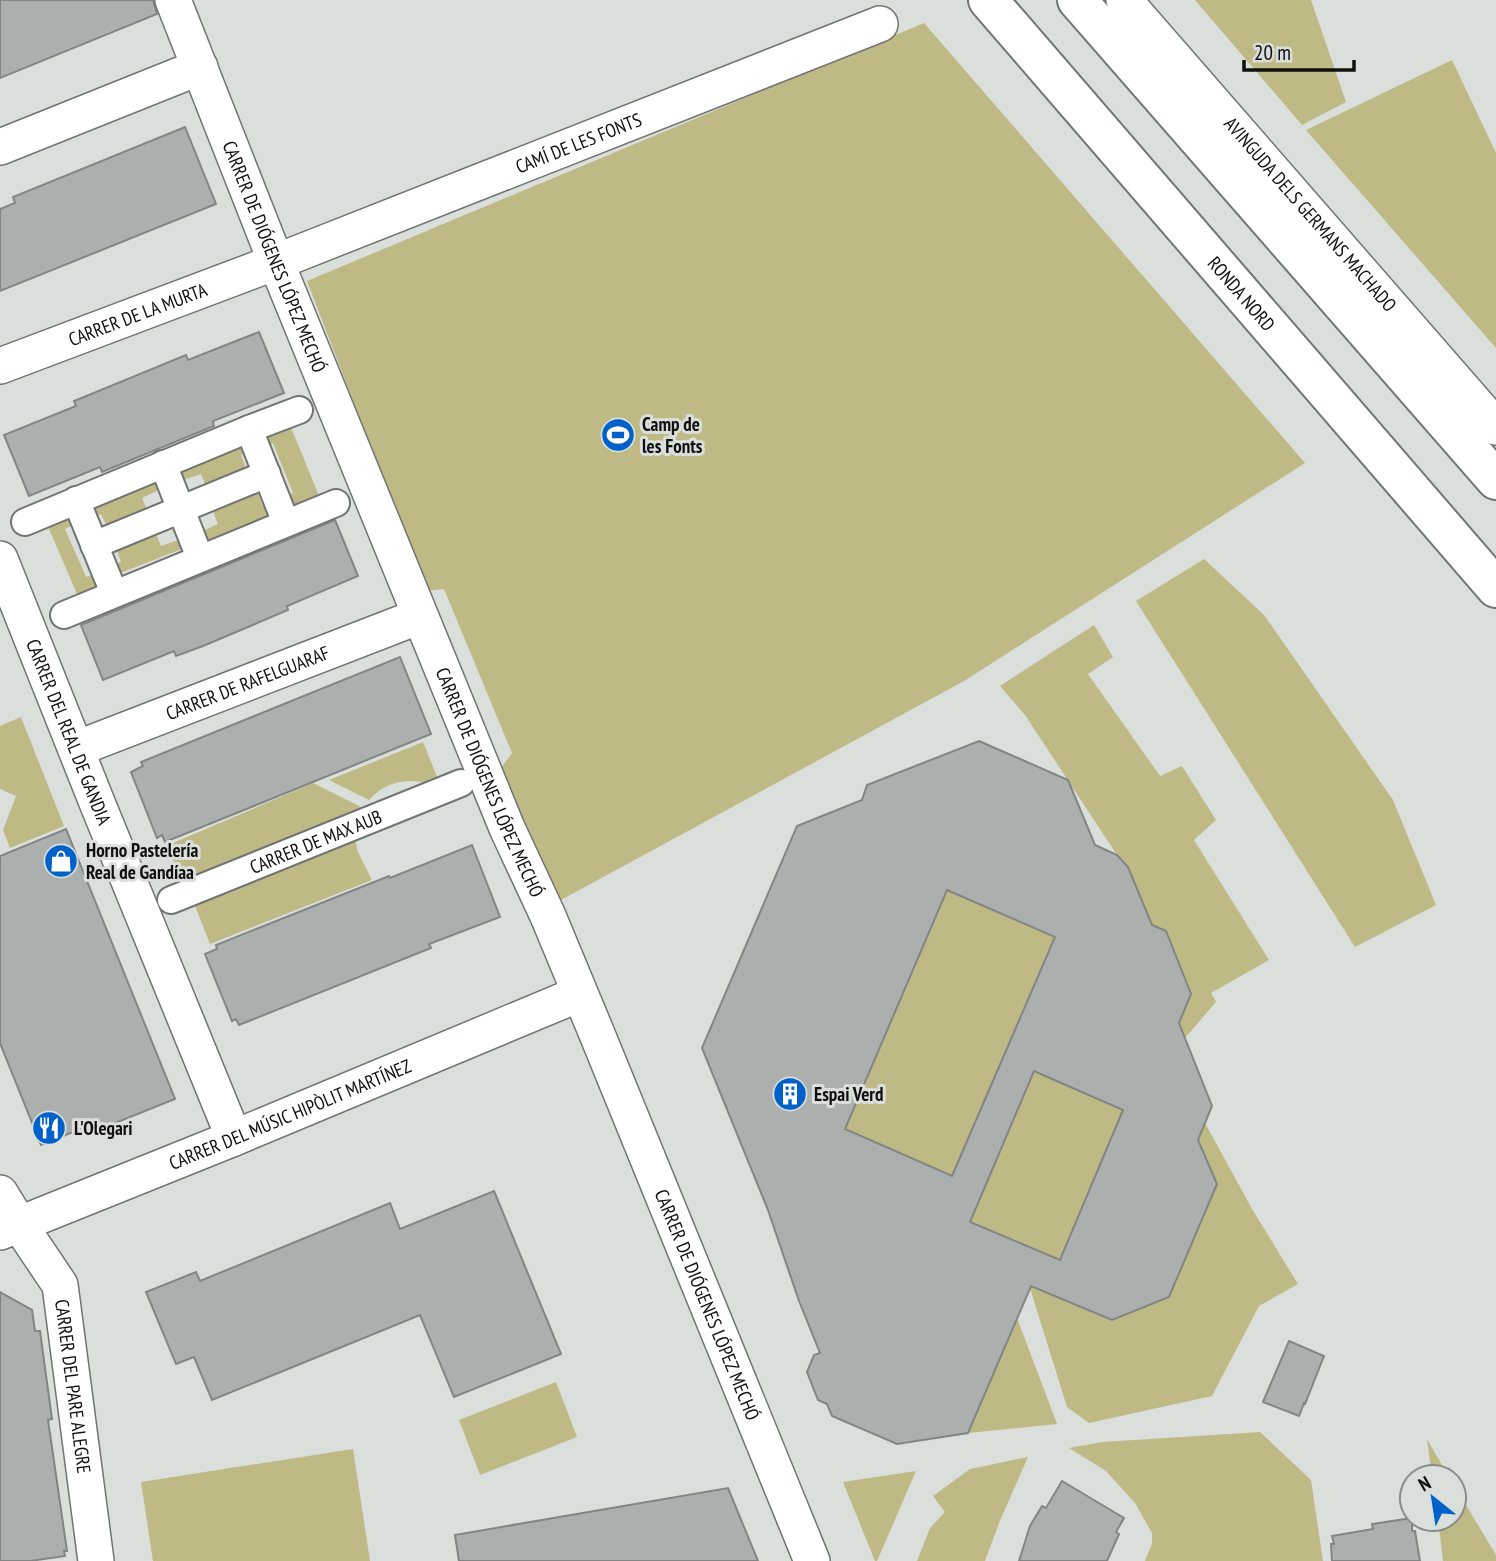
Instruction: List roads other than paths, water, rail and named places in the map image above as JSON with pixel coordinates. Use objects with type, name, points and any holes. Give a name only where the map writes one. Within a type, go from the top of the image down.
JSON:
[{"type":"main road","name":"RONDA NORD","points":[[988,0],[1496,588]]},
{"type":"main road","points":[[1077,0],[1496,480]]},
{"type":"street","name":"CARRER DE DIÓGENES LÓPEZ MECHÓ","points":[[173,0],[276,262],[506,828],[548,916],[812,1561]]},
{"type":"street","name":"AVINGUDA DELS GERMANS MACHADO","points":[[1124,0],[1496,427]]},
{"type":"street","name":"CAMÍ DE LES FONTS","points":[[276,262],[880,24]]},
{"type":"street","points":[[0,146],[200,67]]},
{"type":"street","name":"CARRER DE LA MURTA","points":[[0,366],[276,262]]},
{"type":"street","points":[[25,522],[299,410]]},
{"type":"street","points":[[249,429],[286,523]]},
{"type":"street","points":[[163,464],[200,558]]},
{"type":"street","points":[[94,545],[267,474]]},
{"type":"street","points":[[76,500],[114,593]]},
{"type":"street","points":[[64,614],[336,503]]},
{"type":"street","name":"CARRER DEL REAL DE GANDIA","points":[[0,559],[234,1138]]},
{"type":"street","name":"CARRER DE RAFELGUARAF","points":[[76,749],[420,617]]},
{"type":"street","name":"CARRER DE MAX AUB","points":[[172,900],[461,783]]},
{"type":"street","name":"CARRER DEL MÚSIC HIPÒLIT MARTÍNEZ","points":[[9,1228],[234,1138],[579,994]]},
{"type":"street","name":"CARRER DEL PARE ALEGRE","points":[[0,1193],[9,1228],[60,1284],[96,1561]]},
{"type":"place","name":"Camp de les Fonts","points":[[618,435]]},
{"type":"place","name":"Horno Pastelería Real de Gandíaa","points":[[61,861]]},
{"type":"place","name":"Espai Verd","points":[[790,1094]]},
{"type":"place","name":"L'Olegari","points":[[49,1128]]}]
